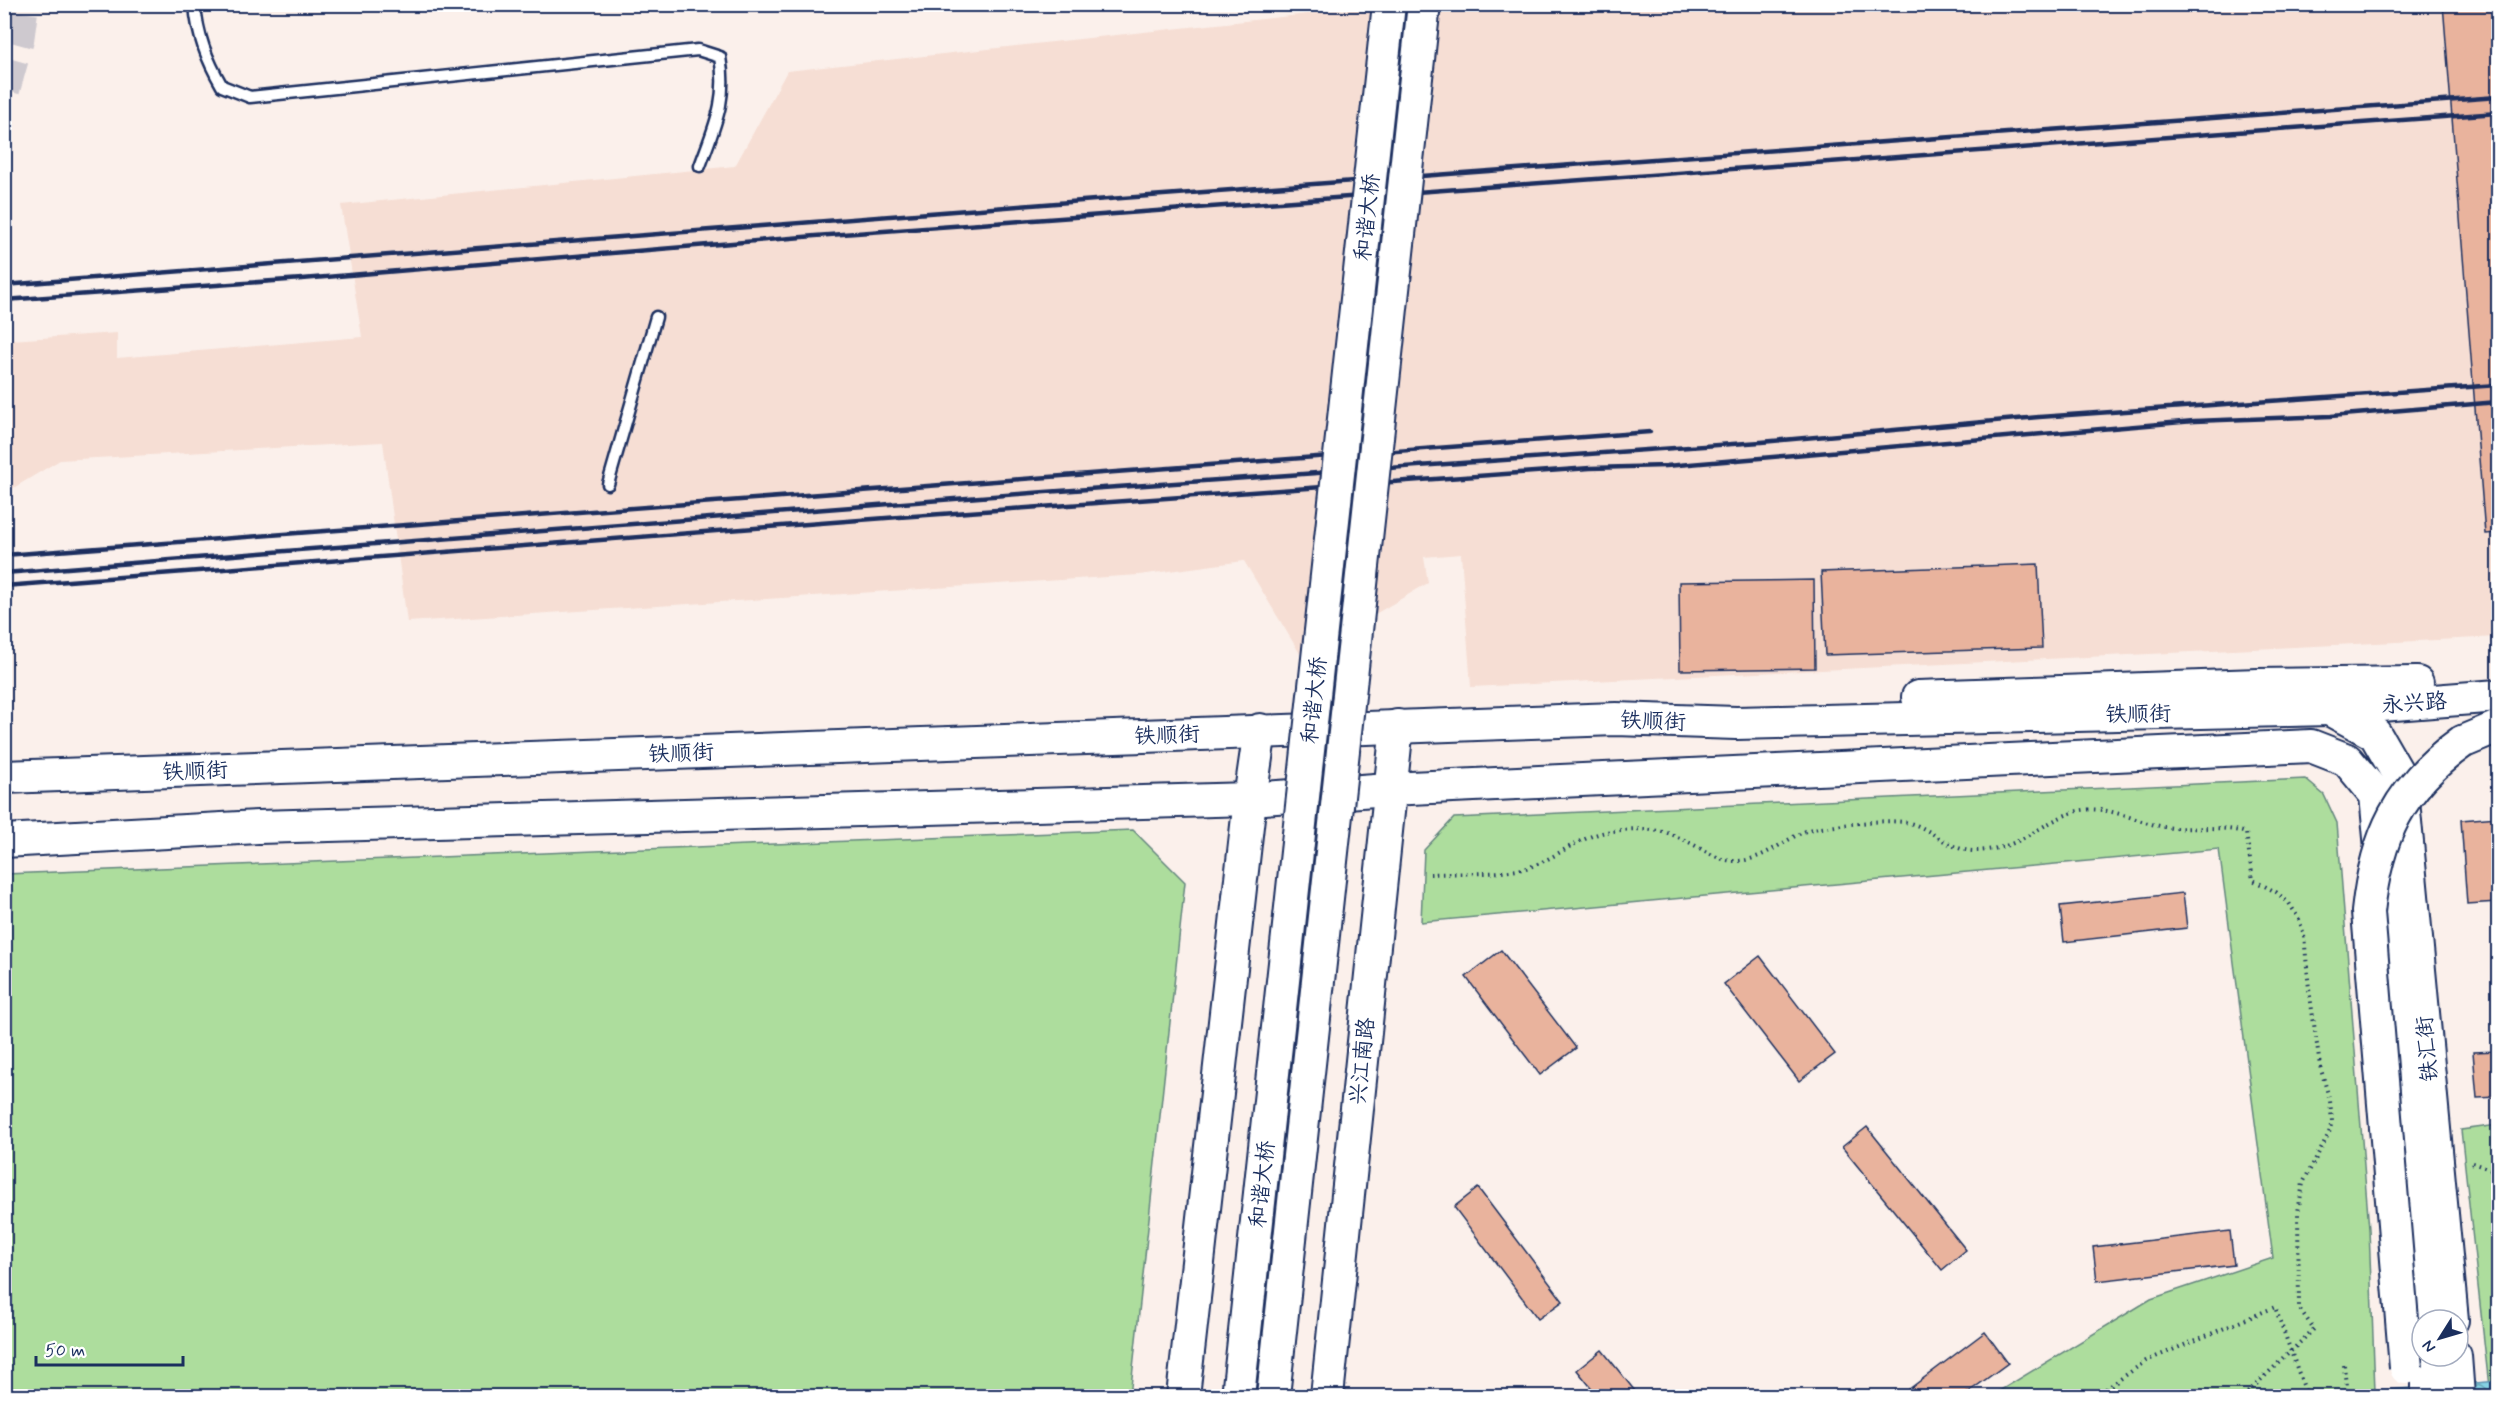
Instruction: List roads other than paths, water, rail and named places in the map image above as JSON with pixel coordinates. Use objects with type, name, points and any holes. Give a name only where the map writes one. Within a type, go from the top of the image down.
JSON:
[{"type":"main road","name":"和谐大桥","points":[[1238,1396],[1389,4]]},
{"type":"main road","name":"和谐大桥","points":[[1273,1396],[1424,4]]},
{"type":"main road","points":[[1616,719],[1870,699],[2258,684],[2499,685]]},
{"type":"main road","name":"永兴路","points":[[2329,709],[2499,696]]},
{"type":"main road","points":[[2329,709],[2375,734],[2389,787]]},
{"type":"main road","name":"铁顺街","points":[[4,777],[1260,730],[1616,719],[1748,723],[2329,709]]},
{"type":"main road","name":"兴江南路","points":[[1327,1396],[1397,726]]},
{"type":"main road","points":[[2409,1396],[2368,912],[2371,884],[2376,858],[2394,813],[2415,783],[2428,768],[2462,742],[2499,727]]},
{"type":"main road","points":[[1183,1396],[1250,799],[1260,730]]},
{"type":"main road","name":"铁顺街","points":[[4,841],[270,826],[1250,799],[1389,789],[2311,746],[2347,760],[2389,787]]},
{"type":"main road","name":"铁汇街","points":[[2389,787],[2424,1308]]},
{"type":"main road","name":"铁汇街","points":[[2389,787],[2451,1308]]},
{"type":"lane","points":[[195,4],[196,24],[207,58],[222,86],[250,97],[698,50],[720,57],[724,83],[717,118],[700,166]]},
{"type":"lane","points":[[608,484],[656,317]]},
{"type":"water","points":[[2498,1381],[2498,1396],[2363,1396],[2375,1391]]},
{"type":"tunnel","points":[[4,90],[18,40],[23,4]]},
{"type":"railway","points":[[4,285],[1095,200],[2498,97]]},
{"type":"railway","points":[[4,300],[302,279],[815,236],[2498,113]]},
{"type":"railway","points":[[4,573],[1045,492],[1761,442],[2039,417],[2498,385]]},
{"type":"railway","points":[[4,586],[899,517],[1590,468],[1666,466],[2194,421],[2331,416],[2498,402]]},
{"type":"railway","points":[[4,555],[1650,432]]}]
